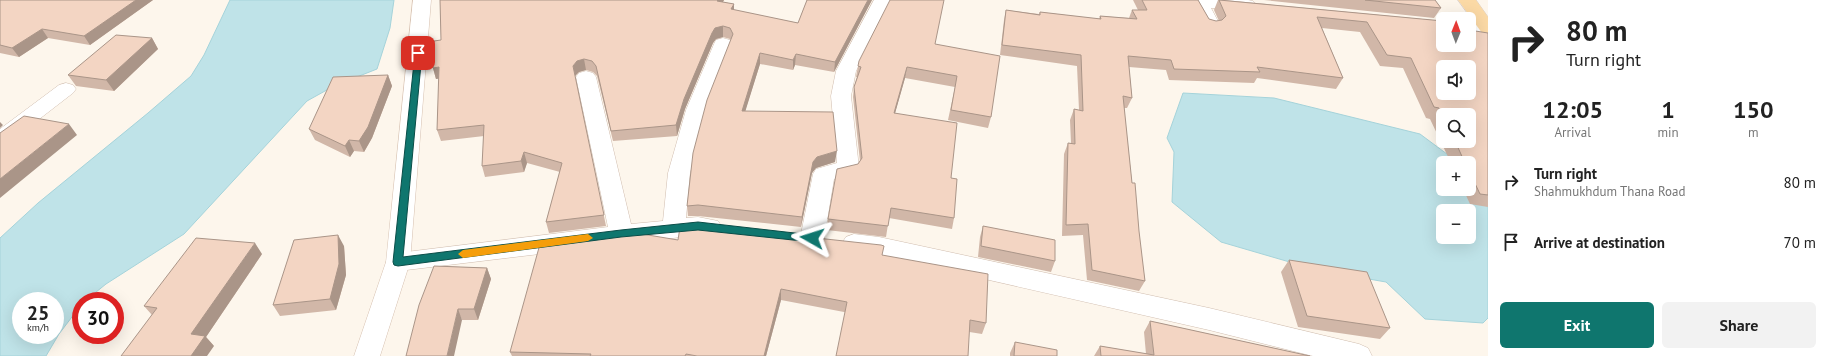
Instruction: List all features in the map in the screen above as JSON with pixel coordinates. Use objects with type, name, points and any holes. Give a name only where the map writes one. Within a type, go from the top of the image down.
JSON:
[{"type":"main road","points":[[1467,0],[1488,30]]},
{"type":"street","points":[[367,356],[398,262],[422,0]]},
{"type":"street","points":[[884,0],[846,71],[841,96],[848,168],[824,174],[801,237],[879,246],[1209,319],[1359,356]]},
{"type":"street","points":[[1198,1],[1263,7]]},
{"type":"street","points":[[1198,1],[1211,25]]},
{"type":"street","points":[[1476,29],[1488,30]]},
{"type":"street","points":[[674,229],[679,173],[696,110],[723,44]]},
{"type":"street","points":[[586,77],[604,152],[621,234]]},
{"type":"street","points":[[0,139],[66,89]]},
{"type":"street","points":[[398,262],[621,234],[698,226],[728,229]]},
{"type":"water","points":[[230,0],[394,0],[390,28],[377,69],[334,86],[307,101],[184,234],[106,284],[96,292],[72,292],[72,317],[64,327],[64,292],[12,292],[12,344],[53,344],[46,356],[0,356],[0,238],[38,203],[191,76],[204,55]]},
{"type":"water","points":[[1183,93],[1274,98],[1420,134],[1436,146],[1436,148],[1439,148],[1450,156],[1436,156],[1436,196],[1476,196],[1476,193],[1488,201],[1488,318],[1483,323],[1425,319],[1386,282],[1317,270],[1221,242],[1172,202],[1174,152],[1167,138]]},
{"type":"building","points":[[0,0],[136,0],[84,36],[42,29],[12,48],[0,45]]},
{"type":"building","points":[[440,0],[718,0],[717,1],[734,4],[731,9],[798,23],[807,0],[868,0],[835,62],[796,54],[793,60],[760,53],[742,111],[833,112],[837,151],[817,157],[813,162],[802,217],[698,205],[687,206],[693,153],[707,100],[733,34],[730,28],[723,26],[715,28],[712,33],[684,99],[676,125],[611,131],[596,66],[592,61],[584,59],[577,61],[573,66],[604,215],[546,222],[562,163],[524,152],[521,161],[482,166],[484,125],[437,130],[439,67],[433,68],[434,41],[441,40]]},
{"type":"building","points":[[890,0],[944,0],[935,44],[1000,56],[991,117],[951,110],[957,76],[907,67],[894,113],[957,123],[951,178],[957,179],[954,218],[891,208],[888,226],[828,219],[837,169],[858,164],[862,158],[854,87],[861,67],[858,66],[859,61]]},
{"type":"building","points":[[1142,0],[1198,0],[1209,19],[1216,21],[1222,20],[1226,16],[1219,0],[1436,20],[1436,52],[1476,52],[1476,31],[1488,33],[1488,195],[1480,194],[1476,186],[1476,156],[1462,156],[1458,148],[1476,148],[1476,108],[1434,107],[1411,58],[1387,55],[1367,22],[1317,17],[1343,78],[1257,67],[1260,72],[1174,69],[1171,60],[1128,56],[1132,98],[1123,96],[1132,183],[1135,183],[1145,281],[1092,270],[1088,224],[1066,225],[1068,143],[1075,144],[1074,109],[1083,111],[1081,55],[1002,45],[1006,10],[1040,15],[1040,12],[1101,19],[1100,16],[1137,19],[1132,10],[1147,10]]},
{"type":"building","points":[[1365,0],[1435,0],[1441,8]]},
{"type":"building","points":[[116,35],[152,38],[106,80],[68,75]]},
{"type":"building","points":[[388,75],[368,127],[359,141],[349,140],[345,146],[309,129],[333,77]]},
{"type":"building","points":[[24,116],[69,124],[0,179],[0,133]]},
{"type":"building","points":[[697,225],[881,245],[884,246],[882,255],[988,274],[986,323],[970,320],[968,356],[836,356],[847,302],[781,289],[764,356],[697,356],[686,354],[685,356],[590,356],[591,354],[510,352],[540,244],[636,233],[678,240],[680,227]]},
{"type":"building","points":[[983,226],[1055,240],[1055,261],[981,246]]},
{"type":"building","points":[[338,235],[339,264],[330,299],[273,305],[294,240]]},
{"type":"building","points":[[196,238],[255,243],[191,334],[205,336],[191,356],[121,356],[157,308],[144,306]]},
{"type":"building","points":[[1289,260],[1367,272],[1390,328],[1307,316]]},
{"type":"building","points":[[434,266],[487,268],[474,309],[458,309],[447,356],[406,356],[419,305]]},
{"type":"building","points":[[1150,321],[1310,356],[1101,356],[1100,346],[1154,355]]},
{"type":"building","points":[[1015,342],[1057,350],[1057,356],[1014,356]]},
{"type":"slow traffic","points":[[463,254],[588,238]]},
{"type":"route","points":[[418,53],[398,262],[621,234],[698,226],[812,238]]}]
